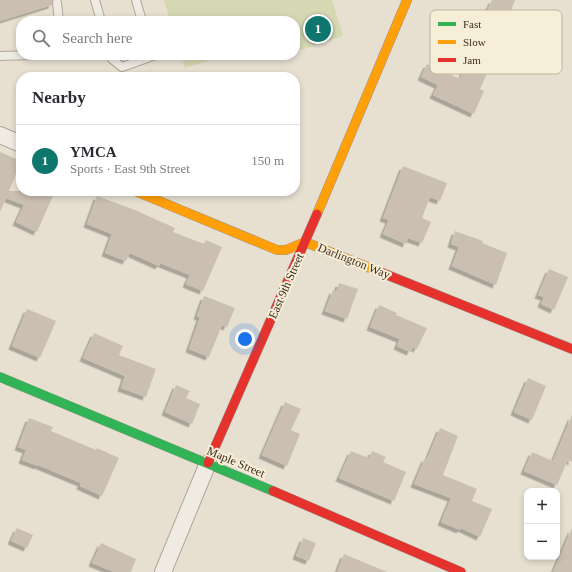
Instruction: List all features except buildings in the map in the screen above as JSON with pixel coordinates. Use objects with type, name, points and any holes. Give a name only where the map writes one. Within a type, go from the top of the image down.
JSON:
[{"type":"street","name":"East 9th Street","points":[[163,572],[208,463],[305,242],[407,0]]},
{"type":"street","points":[[0,135],[16,142]]},
{"type":"street","name":"Darlington Way","points":[[148,196],[277,250],[286,250],[305,242],[572,349]]},
{"type":"street","name":"Maple Street","points":[[0,377],[208,463],[461,572]]},
{"type":"lane","points":[[95,0],[100,16]]},
{"type":"lane","points":[[136,0],[141,16]]},
{"type":"lane","points":[[57,3],[58,16]]},
{"type":"lane","points":[[0,56],[16,56]]},
{"type":"lane","points":[[113,60],[122,67],[142,60]]},
{"type":"green space","points":[[164,0],[332,0],[343,36],[300,50],[300,16],[169,16]]},
{"type":"green space","points":[[183,60],[211,60],[185,68]]},
{"type":"traffic: fast","points":[[0,377],[273,491]]},
{"type":"traffic: slow","points":[[317,214],[407,0]]},
{"type":"traffic: slow","points":[[147,196],[277,250],[286,250],[305,242],[375,270]]},
{"type":"traffic: jam","points":[[208,463],[317,214]]},
{"type":"traffic: jam","points":[[375,270],[572,349]]},
{"type":"traffic: jam","points":[[273,491],[461,572]]},
{"type":"place","name":"YMCA","points":[[318,29]]}]
